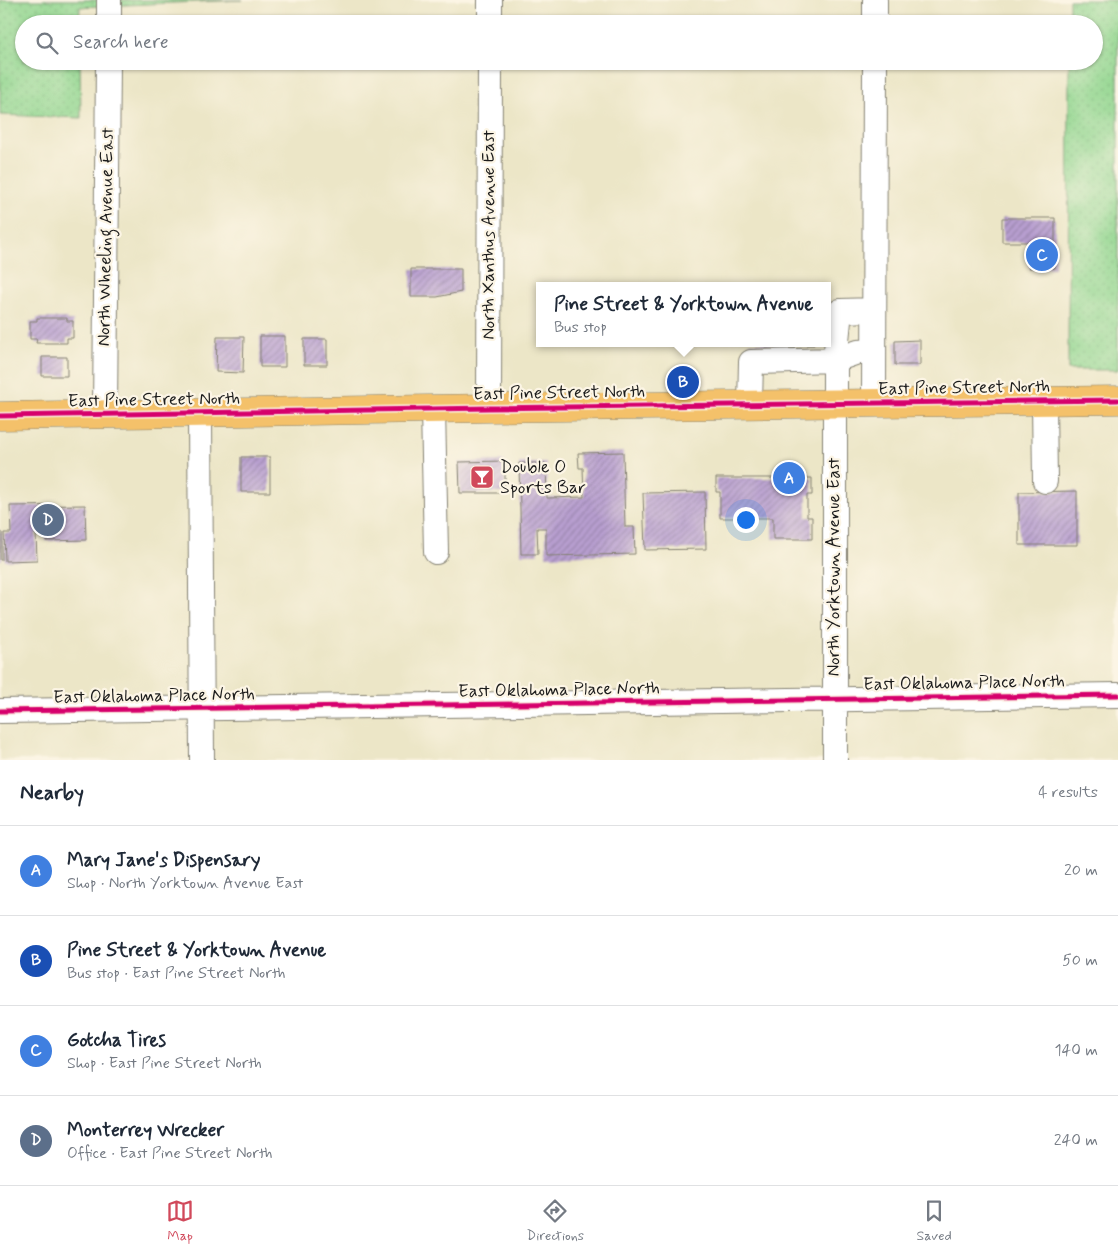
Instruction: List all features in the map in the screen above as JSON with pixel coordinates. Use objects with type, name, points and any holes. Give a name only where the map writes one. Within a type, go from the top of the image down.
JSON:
[{"type":"main road","name":"East Pine Street North","points":[[0,416],[1118,400]]},
{"type":"street","points":[[109,0],[109,15]]},
{"type":"street","points":[[490,0],[490,15]]},
{"type":"street","points":[[875,0],[875,15]]},
{"type":"street","name":"North Wheeling Avenue East","points":[[105,414],[108,70]]},
{"type":"street","name":"North Xanthus Avenue East","points":[[489,408],[490,70]]},
{"type":"street","points":[[874,403],[875,70]]},
{"type":"street","name":"North Yorktown Avenue East","points":[[835,760],[834,360],[840,311],[874,310]]},
{"type":"street","points":[[750,405],[751,362],[834,360],[858,352],[874,351]]},
{"type":"street","points":[[1044,401],[1045,481]]},
{"type":"street","points":[[433,409],[436,552]]},
{"type":"street","points":[[200,413],[202,760]]},
{"type":"street","name":"East Oklahoma Place North","points":[[0,711],[1118,695]]},
{"type":"green space","points":[[0,0],[243,0],[80,7],[80,15],[15,15],[15,70],[80,70],[81,118],[0,115]]},
{"type":"green space","points":[[1069,0],[1118,0],[1118,370],[1068,370],[1069,70],[1103,70],[1103,15],[1069,15]]},
{"type":"building","points":[[1002,218],[1055,218],[1055,268],[1029,268],[1029,242],[1002,242]]},
{"type":"building","points":[[411,269],[461,269],[461,292],[437,297],[411,297]]},
{"type":"building","points":[[37,318],[67,318],[67,321],[73,321],[73,338],[67,338],[67,343],[36,343],[37,339],[30,339],[30,321],[37,321]]},
{"type":"building","points":[[260,336],[285,336],[285,367],[260,367]]},
{"type":"building","points":[[217,337],[244,337],[243,373],[216,372]]},
{"type":"building","points":[[304,339],[327,339],[327,365],[304,365]]},
{"type":"building","points":[[920,340],[920,365],[895,365],[895,341]]},
{"type":"building","points":[[42,357],[67,357],[67,376],[42,376]]},
{"type":"building","points":[[623,452],[625,527],[634,527],[635,554],[546,556],[546,528],[537,528],[538,554],[521,554],[519,463],[546,463],[547,498],[584,497],[583,468],[579,468],[578,453]]},
{"type":"building","points":[[241,457],[270,457],[270,492],[241,492]]},
{"type":"building","name":"Double O Sports Bar","points":[[505,461],[505,493],[460,493],[459,462]]},
{"type":"building","points":[[716,478],[812,478],[812,495],[807,495],[807,517],[812,517],[812,539],[773,539],[773,518],[720,518],[720,492],[716,492]]},
{"type":"building","points":[[1077,491],[1077,545],[1019,545],[1019,492]]},
{"type":"building","points":[[705,492],[706,549],[645,550],[643,493]]},
{"type":"building","points":[[85,505],[86,540],[46,541],[46,533],[36,533],[37,560],[5,561],[4,533],[11,533],[10,506]]},
{"type":"building","points":[[0,532],[2,532],[2,560],[0,560]]},
{"type":"cycle path","points":[[0,416],[1118,400]]},
{"type":"cycle path","points":[[0,711],[1118,695]]},
{"type":"place","name":"Gotcha Tires","points":[[1042,255]]},
{"type":"place","name":"Pine Street & Yorktown Avenue","points":[[683,382]]},
{"type":"place","name":"Double O Sports Bar","points":[[482,477]]},
{"type":"place","name":"Mary Jane's Dispensary","points":[[789,478]]},
{"type":"place","name":"Monterrey Wrecker","points":[[48,520]]}]
